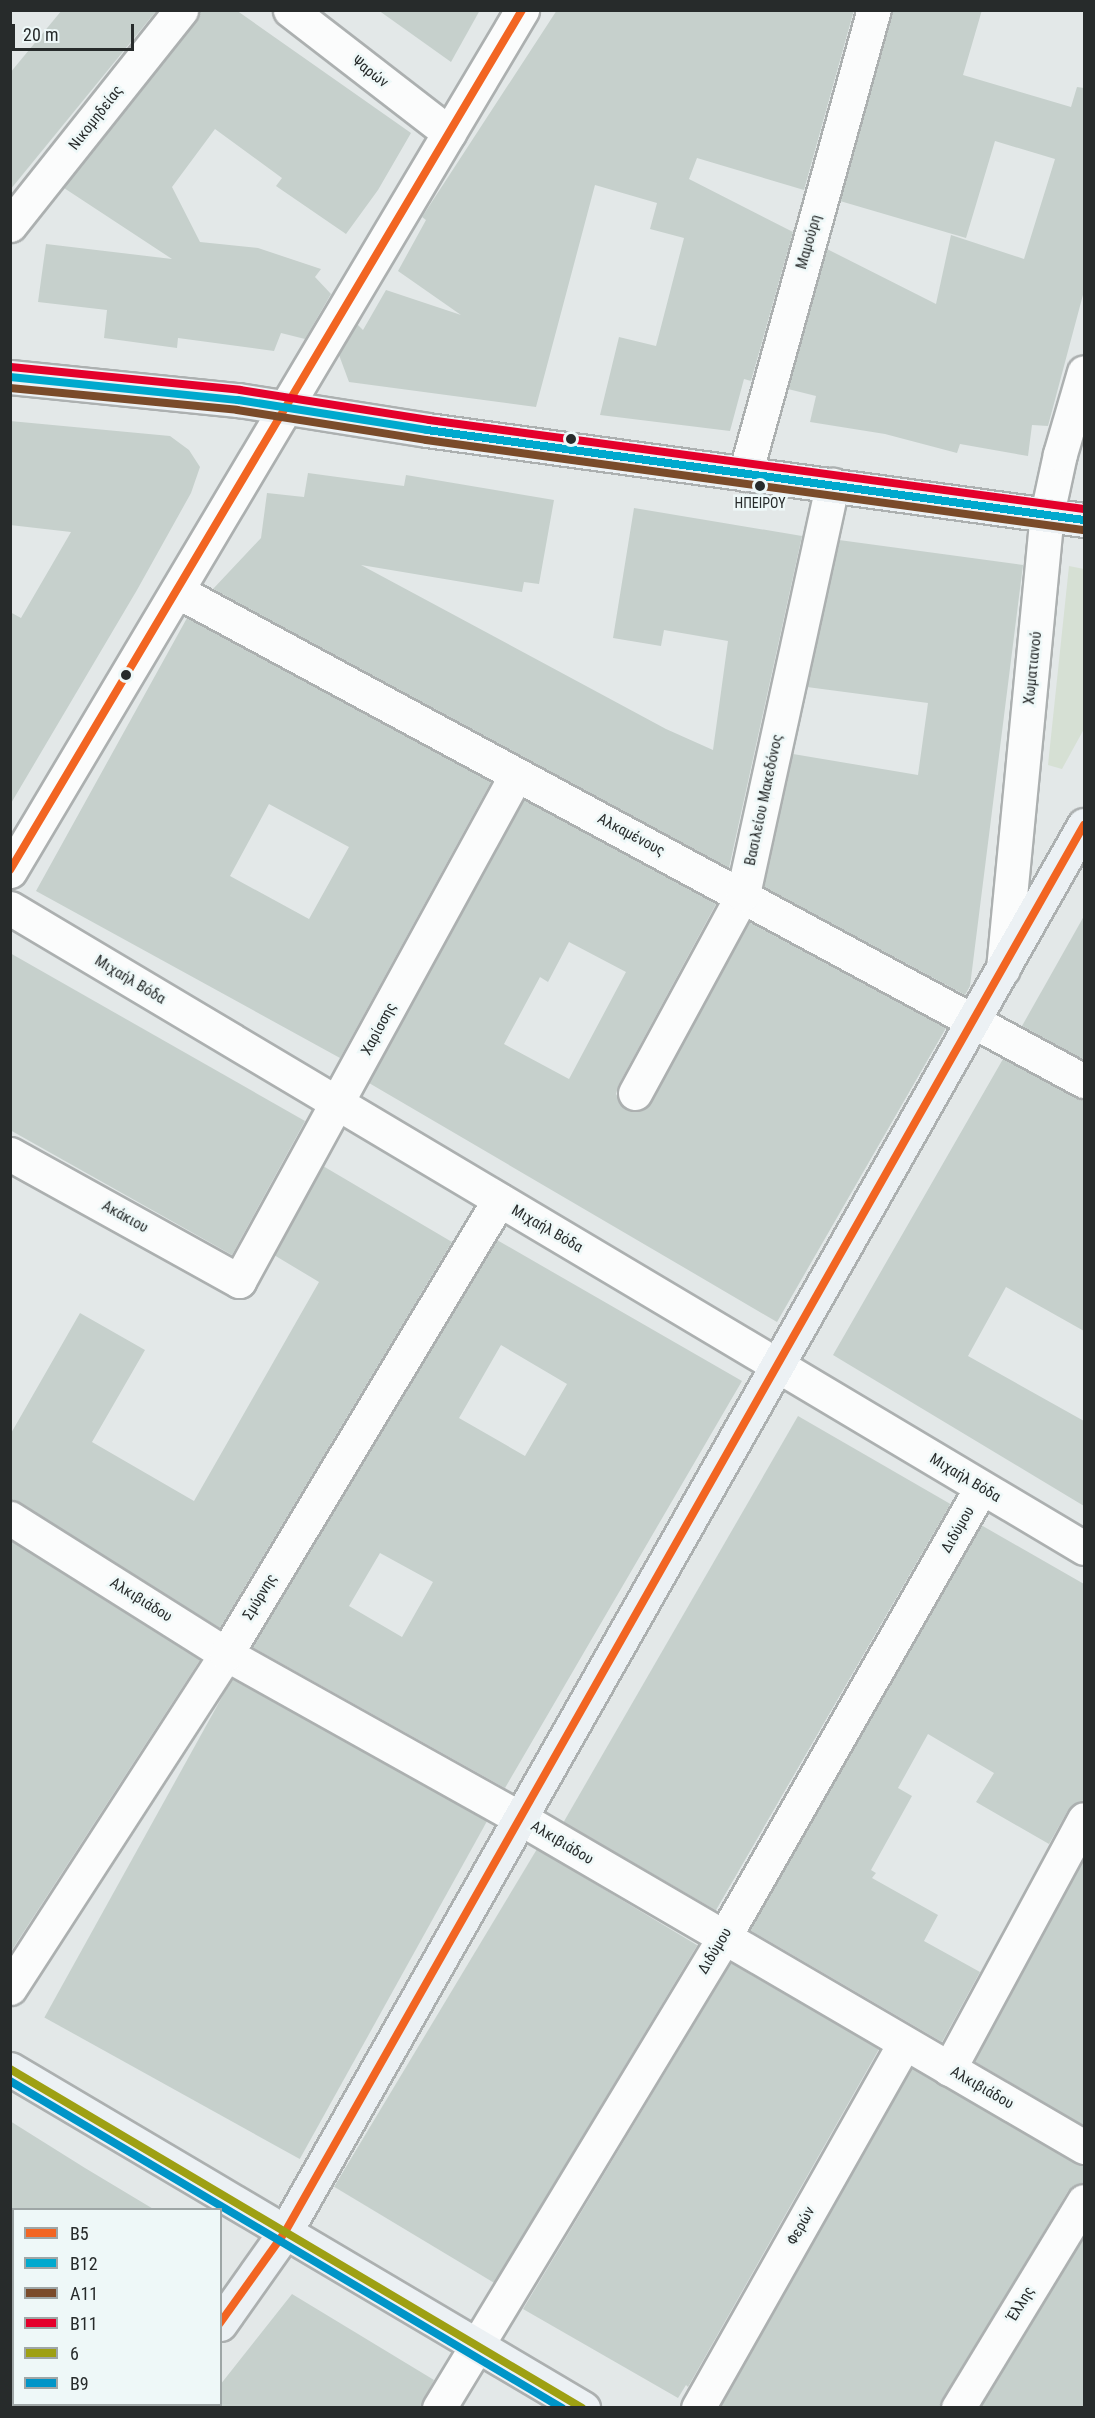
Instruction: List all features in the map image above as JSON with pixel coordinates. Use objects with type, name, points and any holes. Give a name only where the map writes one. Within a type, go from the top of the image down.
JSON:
[{"type":"main road","points":[[10,377],[176,391],[745,474],[1084,520]]},
{"type":"main road","points":[[222,2321],[285,2232],[1084,825]]},
{"type":"main road","points":[[10,2069],[583,2408]]},
{"type":"street","name":"Νικομηδείας","points":[[10,225],[181,10]]},
{"type":"street","name":"Ψαρών","points":[[291,10],[449,134]]},
{"type":"street","points":[[10,871],[522,10]]},
{"type":"street","name":"Μαμούρη","points":[[745,474],[874,10]]},
{"type":"street","name":"Χωματιανού","points":[[1003,969],[1047,514],[1060,454],[1084,372]]},
{"type":"street","name":"Βασιλείου Μακεδόνος","points":[[635,1093],[743,894],[832,485]]},
{"type":"street","name":"Αλκαμένους","points":[[177,591],[516,775],[743,894],[1084,1081]]},
{"type":"street","name":"Χαρίσσης","points":[[239,1281],[339,1104],[516,775]]},
{"type":"street","name":"Μιχαήλ Βόδα","points":[[10,908],[1084,1548]]},
{"type":"street","name":"Ακάκιου","points":[[10,1154],[239,1281]]},
{"type":"street","name":"Σμύρνης","points":[[10,1988],[226,1654],[499,1200]]},
{"type":"street","name":"Διδύμου","points":[[439,2408],[479,2346],[723,1939],[981,1488]]},
{"type":"street","name":"Αλκιβιάδου","points":[[10,1518],[226,1654],[520,1818],[723,1939],[1084,2147]]},
{"type":"street","points":[[949,2069],[1084,1820]]},
{"type":"street","name":"Φερών","points":[[698,2408],[904,2044]]},
{"type":"street","name":"Έλλης","points":[[958,2408],[1084,2201]]},
{"type":"shaded area","points":[[1069,566],[1084,569],[1084,729],[1062,769],[1048,765]]},
{"type":"building","points":[[62,10],[157,10],[10,190],[10,73]]},
{"type":"building","points":[[199,10],[236,10],[411,133],[378,190],[346,234],[276,186],[282,178],[215,129],[172,187],[200,242],[258,248],[321,269],[315,277],[331,294],[305,339],[281,333],[274,351],[178,338],[177,348],[104,338],[107,310],[38,302],[46,244],[172,259],[64,188],[196,22]]},
{"type":"building","points":[[378,10],[480,10],[451,62]]},
{"type":"building","points":[[557,10],[854,10],[804,190],[697,158],[689,179],[793,232],[751,381],[744,379],[730,431],[600,415],[619,337],[656,346],[684,238],[650,229],[657,203],[595,185],[536,407],[349,382],[339,355],[357,324],[363,330],[386,290],[461,315],[398,271],[426,220],[422,217]]},
{"type":"building","points":[[892,10],[982,10],[963,75],[1071,107],[1077,87],[1084,88],[1084,291],[1048,426],[1032,425],[1028,456],[960,444],[957,453],[885,434],[810,422],[816,396],[788,389],[827,249],[936,304],[951,235],[1024,259],[1055,159],[995,141],[966,238],[840,201]]},
{"type":"building","points":[[10,421],[170,436],[189,450],[200,467],[191,493],[137,590],[10,805],[10,612],[21,618],[71,532],[10,525]]},
{"type":"building","points":[[308,473],[404,486],[406,475],[554,500],[539,584],[524,582],[522,592],[361,565],[666,729],[713,750],[728,641],[664,630],[661,646],[613,638],[634,508],[802,536],[729,868],[213,589],[261,538],[267,493],[304,497]]},
{"type":"building","points":[[839,540],[1023,565],[970,986],[965,995],[764,887],[793,754],[918,775],[928,703],[807,687]]},
{"type":"building","points":[[187,618],[491,782],[340,1058],[36,891]],"holes":[[[269,804],[349,847],[309,919],[230,876]]]},
{"type":"building","points":[[524,800],[716,904],[619,1084],[616,1094],[626,1109],[636,1112],[651,1102],[749,922],[946,1028],[777,1322],[369,1083]],"holes":[[[569,942],[626,972],[569,1079],[504,1044],[540,977],[548,982]]]},
{"type":"building","points":[[1084,916],[1084,1060],[1022,1026]]},
{"type":"building","points":[[10,953],[305,1121],[232,1255],[10,1130]]},
{"type":"building","points":[[1003,1059],[1084,1100],[1084,1331],[1006,1287],[968,1356],[1084,1421],[1084,1506],[833,1355]]},
{"type":"building","points":[[323,1166],[452,1242],[220,1628],[10,1499],[10,1435],[80,1313],[145,1350],[92,1442],[194,1501],[319,1282],[274,1255]]},
{"type":"building","points":[[497,1240],[742,1381],[505,1788],[252,1647]],"holes":[[[501,1345],[567,1384],[525,1456],[459,1418]],[[380,1553],[433,1582],[402,1637],[349,1606]]]},
{"type":"building","points":[[798,1416],[950,1504],[716,1910],[564,1822]]},
{"type":"building","points":[[981,1525],[1084,1584],[1084,1800],[1068,1810],[1049,1844],[976,1802],[994,1773],[928,1734],[898,1788],[912,1796],[871,1870],[876,1873],[872,1878],[938,1915],[924,1941],[980,1972],[942,2042],[750,1930]]},
{"type":"building","points":[[10,1540],[200,1660],[10,1953]]},
{"type":"building","points":[[232,1679],[487,1821],[300,2159],[44,2017]]},
{"type":"building","points":[[537,1849],[697,1945],[494,2283],[334,2187]]},
{"type":"building","points":[[1084,1858],[1084,2126],[974,2061]]},
{"type":"building","points":[[731,1963],[879,2049],[688,2387],[686,2385],[678,2398],[523,2309]]},
{"type":"building","points":[[912,2068],[1084,2166],[1084,2182],[1068,2191],[939,2408],[720,2408]]},
{"type":"building","points":[[10,2121],[152,2208],[12,2208],[10,2210]]},
{"type":"building","points":[[1084,2236],[1084,2408],[980,2408]]},
{"type":"building","points":[[292,2294],[434,2380],[420,2408],[203,2408],[222,2406],[222,2382]]},
{"type":"transit line","name":"Β5","points":[[10,870],[522,10]]},
{"type":"transit line","name":"Β11","points":[[11,367],[240,390],[429,420],[1084,509]]},
{"type":"transit line","name":"Β12","points":[[10,377],[238,400],[427,430],[1084,520]]},
{"type":"transit line","name":"Α11","points":[[10,388],[237,410],[426,440],[1083,530]]},
{"type":"transit line","name":"Β5","points":[[222,2320],[285,2232],[1084,825]]},
{"type":"transit line","name":"6","points":[[10,2069],[582,2408]]},
{"type":"transit line","name":"Β9","points":[[10,2081],[562,2408]]},
{"type":"place","name":"ΗΠΕΙΡΟΥ","points":[[760,486]]}]
